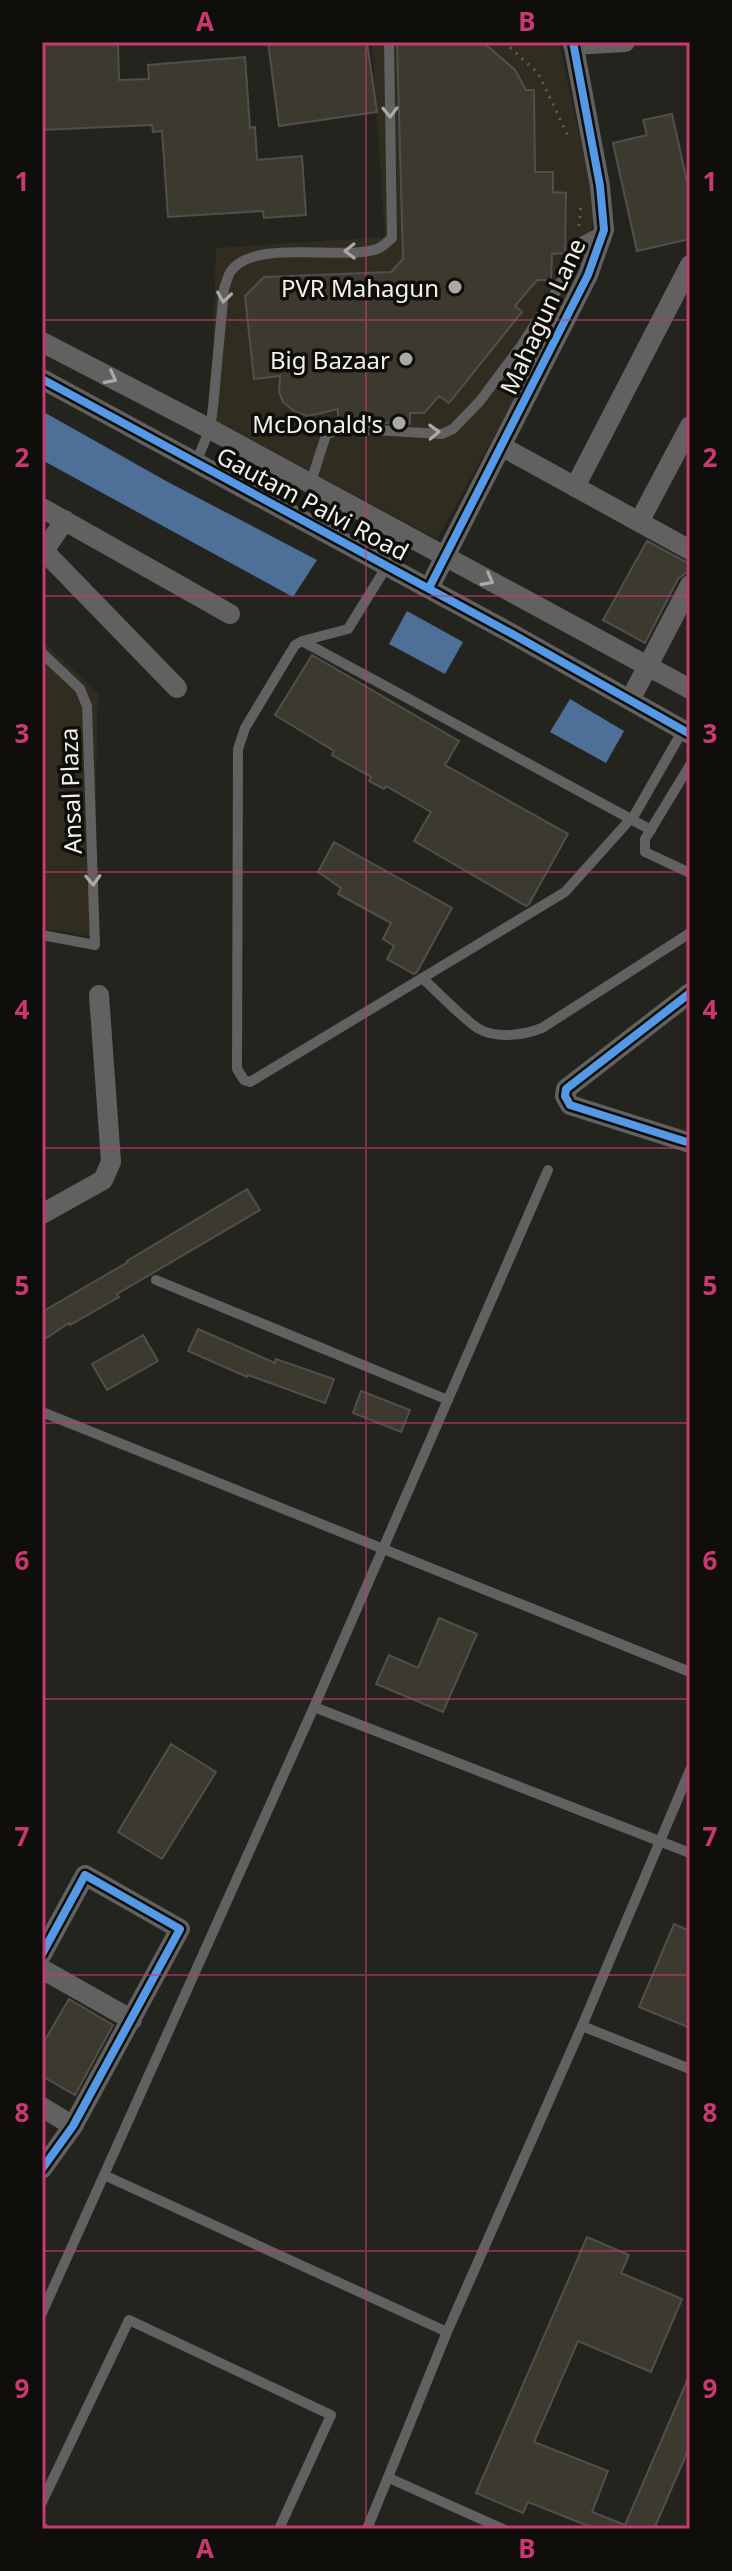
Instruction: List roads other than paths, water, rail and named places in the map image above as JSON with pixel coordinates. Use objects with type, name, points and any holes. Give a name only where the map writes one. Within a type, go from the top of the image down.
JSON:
[{"type":"street","points":[[573,43],[625,42]]},
{"type":"street","name":"Mahagun Lane","points":[[429,588],[588,275],[604,230],[600,186],[573,43]]},
{"type":"street","points":[[575,487],[690,265]]},
{"type":"street","name":"Gautam Palvi Road","points":[[42,342],[210,429],[690,689]]},
{"type":"street","name":"Gautam Palvi Road","points":[[42,379],[429,588],[686,732]]},
{"type":"street","points":[[639,522],[690,426]]},
{"type":"street","points":[[501,446],[690,550]]},
{"type":"street","points":[[42,508],[230,614]]},
{"type":"street","points":[[65,520],[44,551],[177,688]]},
{"type":"street","points":[[630,700],[690,585]]},
{"type":"street","points":[[690,993],[566,1089],[565,1096],[570,1105],[690,1143]]},
{"type":"street","points":[[42,1214],[103,1180],[111,1162],[99,995]]},
{"type":"street","points":[[42,1954],[85,1875],[180,1929],[73,2126],[42,2169]]},
{"type":"street","points":[[42,1969],[132,2020]]},
{"type":"street","points":[[42,2107],[73,2126]]},
{"type":"lane","points":[[196,462],[210,429],[224,289],[231,271],[249,256],[370,251],[381,248],[392,238],[389,42]]},
{"type":"lane","points":[[310,485],[326,435],[331,431],[340,428],[442,434],[453,429],[480,401],[521,346],[557,290],[578,244],[604,230]]},
{"type":"lane","points":[[387,566],[348,629],[295,645],[245,728],[238,749],[237,1069],[250,1082],[565,892],[631,818],[686,732]]},
{"type":"lane","points":[[302,641],[651,830]]},
{"type":"lane","name":"Ansal Plaza","points":[[42,653],[80,689],[87,706],[95,945],[42,935]]},
{"type":"lane","points":[[690,765],[645,839],[645,852],[690,873]]},
{"type":"lane","points":[[422,978],[480,1030],[525,1035],[542,1028],[690,933]]},
{"type":"lane","points":[[42,2313],[314,1707],[548,1170]]},
{"type":"lane","points":[[156,1280],[448,1400]]},
{"type":"lane","points":[[42,1412],[690,1672]]},
{"type":"lane","points":[[314,1707],[690,1853]]},
{"type":"lane","points":[[367,2529],[447,2332],[582,2026],[690,1770]]},
{"type":"lane","points":[[582,2026],[690,2069]]},
{"type":"lane","points":[[104,2175],[447,2332]]},
{"type":"lane","points":[[42,2502],[129,2320],[331,2415],[279,2529]]},
{"type":"lane","points":[[389,2478],[503,2529]]},
{"type":"water","points":[[42,411],[166,481],[317,560],[293,597],[42,460]]},
{"type":"water","points":[[407,611],[463,642],[445,674],[389,644]]},
{"type":"water","points":[[570,699],[624,731],[606,763],[550,732]]},
{"type":"place","name":"PVR Mahagun","points":[[455,287]]},
{"type":"place","name":"Big Bazaar","points":[[406,359]]},
{"type":"place","name":"McDonald's","points":[[399,423]]}]
